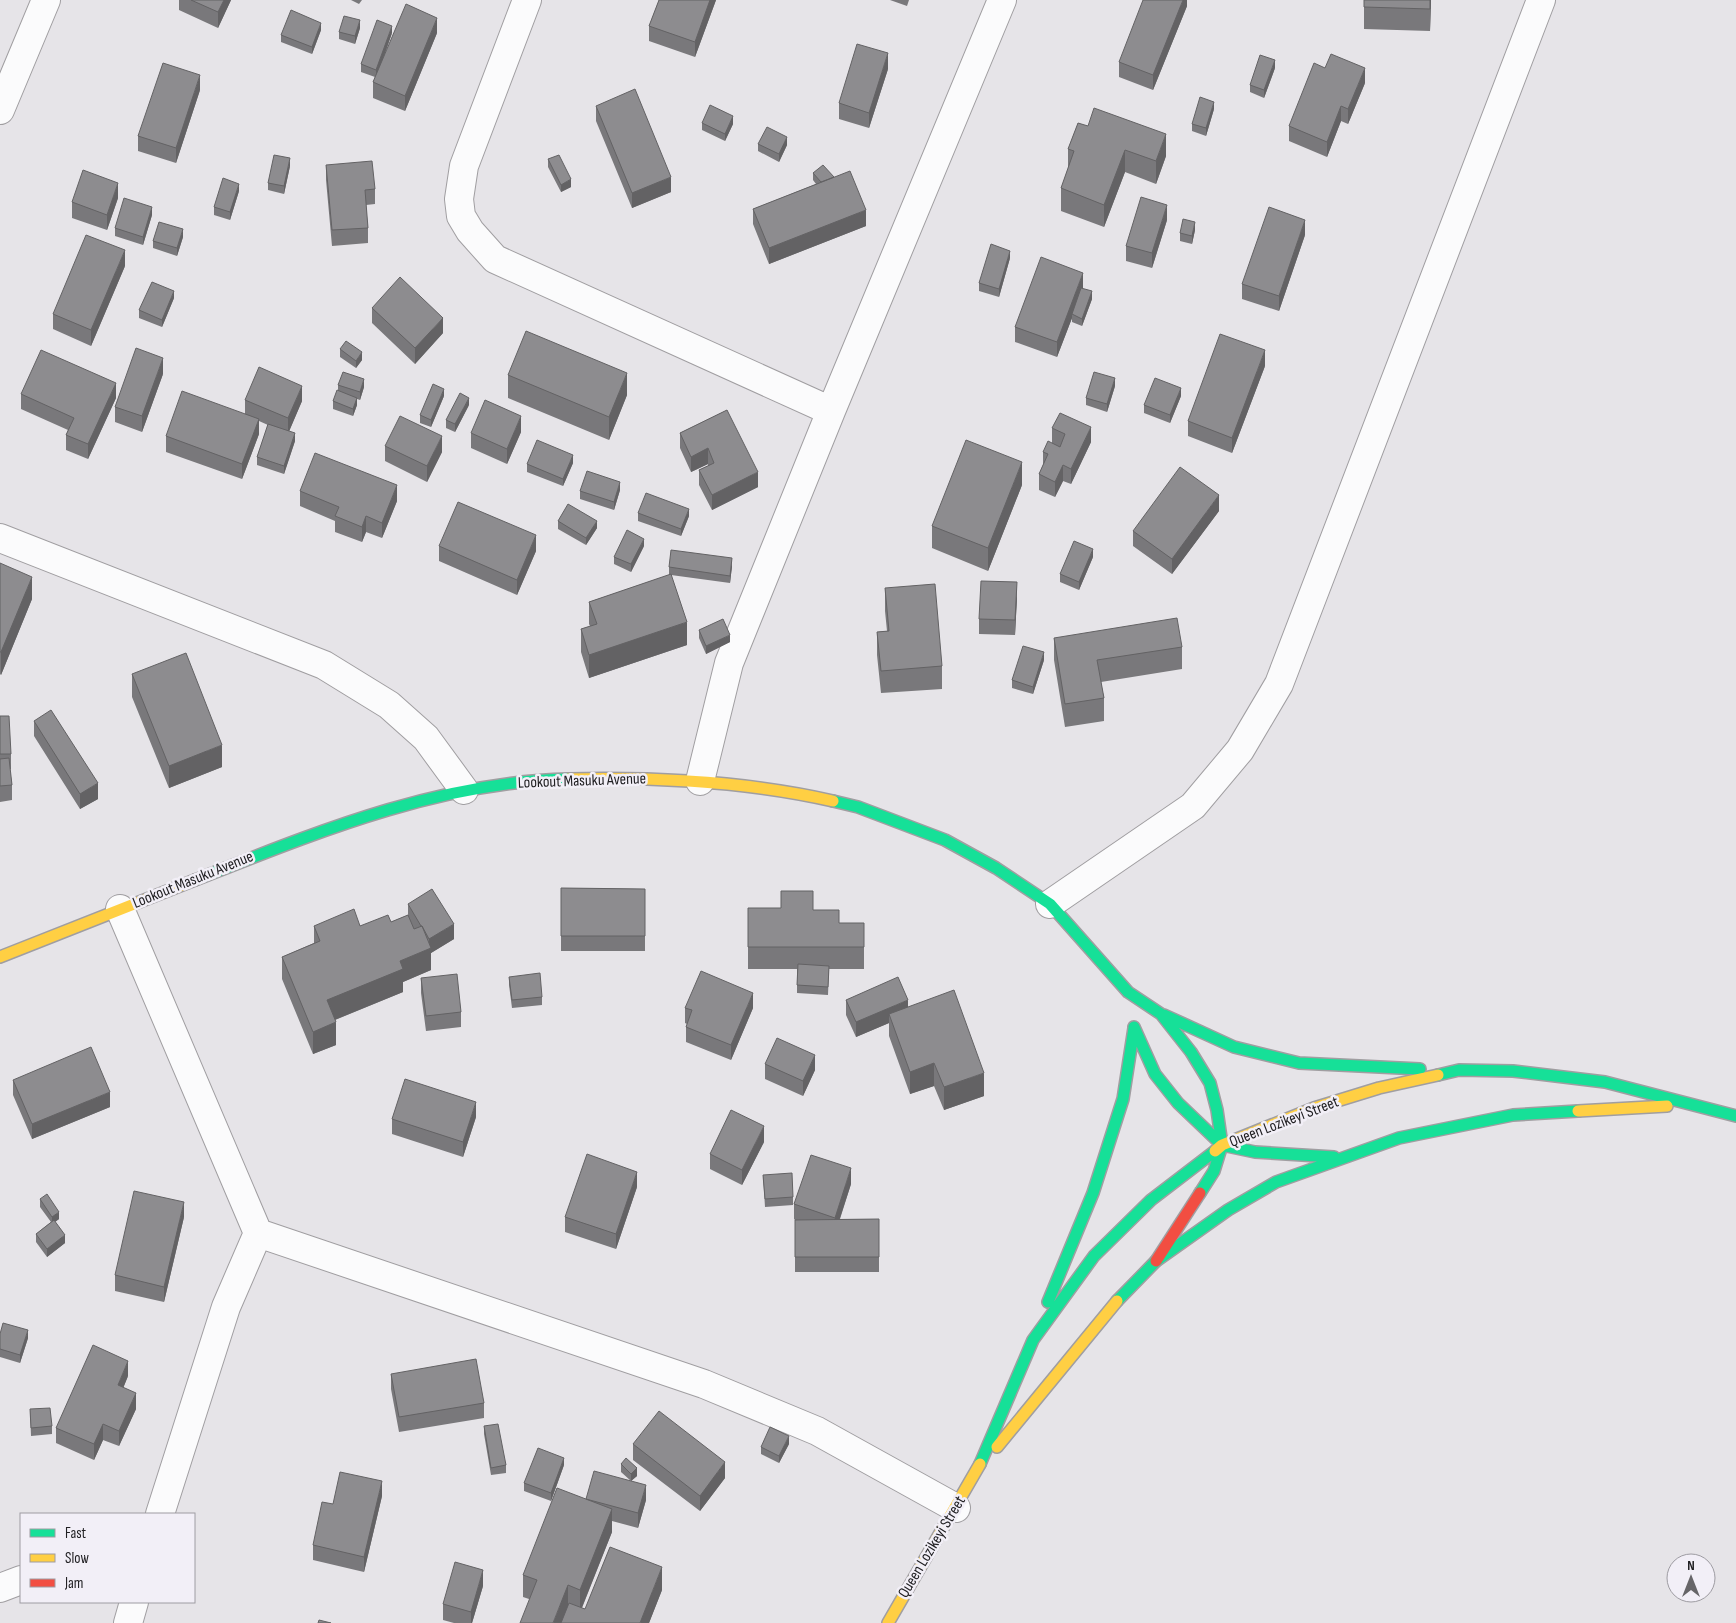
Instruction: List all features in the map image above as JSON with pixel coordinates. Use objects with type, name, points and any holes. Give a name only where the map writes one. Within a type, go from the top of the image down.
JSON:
[{"type":"main road","name":"Lookout Masuku Avenue","points":[[0,957],[299,839],[385,810],[464,790],[549,780],[606,778],[700,781],[789,791],[858,807],[945,840],[996,868],[1050,904],[1128,992],[1161,1014],[1191,1052],[1210,1083],[1217,1110],[1222,1145],[1214,1171],[1156,1261]]},
{"type":"main road","points":[[1128,992],[1133,1019],[1155,1074],[1178,1103],[1222,1145],[1255,1152],[1343,1157]]},
{"type":"main road","points":[[1161,1014],[1234,1047],[1298,1063],[1459,1070]]},
{"type":"main road","points":[[1033,1340],[1096,1184],[1123,1099],[1133,1019]]},
{"type":"main road","name":"Queen Lozikeyi Street","points":[[888,1623],[977,1472],[1033,1340],[1094,1256],[1151,1200],[1222,1145],[1314,1108],[1379,1088],[1459,1070],[1513,1071],[1605,1082],[1736,1116]]},
{"type":"main road","name":"Queen Lozikeyi Street","points":[[977,1472],[1106,1313],[1156,1261],[1228,1210],[1276,1182],[1400,1138],[1513,1115],[1695,1105]]},
{"type":"street","points":[[0,110],[46,0]]},
{"type":"street","points":[[527,0],[464,166],[459,199],[461,216],[470,231],[495,259],[831,411]]},
{"type":"street","points":[[700,781],[729,663],[831,411],[1002,0]]},
{"type":"street","points":[[1050,904],[1193,806],[1240,750],[1279,684],[1541,0]]},
{"type":"street","points":[[0,538],[324,665],[389,705],[426,738],[464,790]]},
{"type":"street","points":[[120,909],[258,1233],[226,1307],[160,1513]]},
{"type":"street","points":[[258,1233],[704,1384],[818,1431],[956,1508]]},
{"type":"street","points":[[0,1588],[20,1580]]},
{"type":"street","points":[[128,1623],[134,1603]]},
{"type":"building","points":[[191,0],[224,0],[218,12]]},
{"type":"building","points":[[659,0],[710,0],[695,42],[649,26]]},
{"type":"building","points":[[1143,0],[1183,0],[1153,75],[1119,62]]},
{"type":"building","points":[[1364,0],[1430,0],[1430,9],[1364,7]]},
{"type":"building","points":[[406,4],[437,18],[405,96],[373,82]]},
{"type":"building","points":[[291,10],[321,23],[312,47],[281,35]]},
{"type":"building","points":[[344,16],[360,20],[355,36],[339,32]]},
{"type":"building","points":[[377,20],[392,26],[376,70],[361,64]]},
{"type":"building","points":[[857,44],[888,53],[869,113],[839,103]]},
{"type":"building","points":[[1331,54],[1365,68],[1348,109],[1341,106],[1327,142],[1289,126],[1314,63],[1325,68]]},
{"type":"building","points":[[1260,55],[1275,60],[1264,90],[1250,85]]},
{"type":"building","points":[[163,63],[200,75],[176,148],[138,136]]},
{"type":"building","points":[[635,89],[671,177],[632,193],[596,106]]},
{"type":"building","points":[[1200,97],[1214,102],[1206,128],[1192,124]]},
{"type":"building","points":[[710,105],[733,116],[725,134],[702,123]]},
{"type":"building","points":[[1094,108],[1166,134],[1156,161],[1125,150],[1104,205],[1061,188],[1074,151],[1068,149],[1078,123],[1088,126]]},
{"type":"building","points":[[767,127],[787,137],[779,154],[758,144]]},
{"type":"building","points":[[274,155],[290,158],[284,186],[268,183]]},
{"type":"building","points":[[559,155],[571,179],[561,185],[548,159]]},
{"type":"building","points":[[372,161],[375,189],[365,190],[368,228],[332,230],[326,165]]},
{"type":"building","points":[[823,165],[834,177],[821,182],[813,173]]},
{"type":"building","points":[[83,170],[118,183],[107,215],[72,202]]},
{"type":"building","points":[[850,171],[866,210],[769,248],[753,209]]},
{"type":"building","points":[[223,178],[239,184],[230,212],[214,207]]},
{"type":"building","points":[[1141,197],[1167,205],[1152,253],[1126,246]]},
{"type":"building","points":[[124,198],[152,207],[143,237],[115,228]]},
{"type":"building","points":[[1269,207],[1305,220],[1279,296],[1242,284]]},
{"type":"building","points":[[1183,219],[1195,222],[1192,236],[1180,233]]},
{"type":"building","points":[[159,222],[183,229],[177,248],[153,241]]},
{"type":"building","points":[[86,235],[125,250],[91,330],[53,314]]},
{"type":"building","points":[[991,244],[1010,251],[999,289],[979,283]]},
{"type":"building","points":[[1041,257],[1083,273],[1057,342],[1015,327]]},
{"type":"building","points":[[400,277],[443,318],[415,348],[372,308]]},
{"type":"building","points":[[152,282],[174,291],[162,320],[139,310]]},
{"type":"building","points":[[1081,288],[1092,291],[1082,319],[1072,314]]},
{"type":"building","points":[[526,331],[627,373],[609,417],[508,375]]},
{"type":"building","points":[[1220,334],[1265,350],[1232,438],[1188,421]]},
{"type":"building","points":[[346,341],[362,352],[356,361],[340,349]]},
{"type":"building","points":[[136,348],[163,358],[142,416],[115,407]]},
{"type":"building","points":[[41,350],[116,383],[88,444],[66,435],[74,418],[21,394]]},
{"type":"building","points":[[259,367],[302,386],[288,418],[245,400]]},
{"type":"building","points":[[343,372],[364,379],[360,392],[338,385]]},
{"type":"building","points":[[1094,372],[1115,378],[1107,404],[1086,398]]},
{"type":"building","points":[[1155,378],[1181,388],[1170,415],[1144,405]]},
{"type":"building","points":[[433,384],[444,389],[431,420],[420,415]]},
{"type":"building","points":[[337,390],[357,398],[353,409],[333,401]]},
{"type":"building","points":[[182,391],[259,419],[242,464],[166,436]]},
{"type":"building","points":[[460,393],[469,398],[455,424],[446,420]]},
{"type":"building","points":[[485,400],[521,416],[507,449],[471,433]]},
{"type":"building","points":[[727,410],[758,472],[712,495],[699,470],[714,463],[708,448],[691,457],[680,433]]},
{"type":"building","points":[[1060,413],[1091,427],[1071,469],[1063,465],[1055,482],[1039,474],[1048,454],[1043,452],[1048,441],[1060,447],[1065,434],[1052,428]]},
{"type":"building","points":[[400,416],[442,436],[427,466],[385,446]]},
{"type":"building","points":[[268,424],[295,433],[284,466],[257,457]]},
{"type":"building","points":[[537,440],[573,455],[563,479],[527,464]]},
{"type":"building","points":[[966,440],[1022,462],[988,548],[932,526]]},
{"type":"building","points":[[315,453],[397,485],[382,523],[366,516],[362,527],[335,516],[339,507],[300,491]]},
{"type":"building","points":[[1180,467],[1219,495],[1172,559],[1133,531]]},
{"type":"building","points":[[587,471],[620,482],[614,502],[580,491]]},
{"type":"building","points":[[646,493],[689,509],[681,529],[638,513]]},
{"type":"building","points":[[458,502],[536,535],[517,580],[439,546]]},
{"type":"building","points":[[568,504],[597,521],[586,538],[558,521]]},
{"type":"building","points":[[627,530],[644,539],[631,564],[614,557]]},
{"type":"building","points":[[1074,541],[1093,549],[1079,582],[1060,574]]},
{"type":"building","points":[[671,550],[732,558],[730,576],[669,567]]},
{"type":"building","points":[[0,563],[32,577],[1,652],[0,652]]},
{"type":"building","points":[[671,574],[687,622],[589,655],[581,629],[597,624],[589,602]]},
{"type":"building","points":[[981,581],[1017,582],[1015,620],[979,619]]},
{"type":"building","points":[[935,584],[942,666],[881,671],[877,632],[889,631],[885,588]]},
{"type":"building","points":[[1177,618],[1182,647],[1097,660],[1104,698],[1065,704],[1054,638]]},
{"type":"building","points":[[723,619],[730,635],[706,646],[699,630]]},
{"type":"building","points":[[1023,646],[1044,652],[1033,687],[1012,680]]},
{"type":"building","points":[[186,653],[222,745],[169,766],[132,674]]},
{"type":"building","points":[[51,710],[98,783],[80,794],[34,721]]},
{"type":"building","points":[[0,716],[9,716],[11,754],[0,754]]},
{"type":"building","points":[[9,758],[12,785],[0,786],[0,759]]},
{"type":"building","points":[[561,888],[645,889],[645,936],[561,936]]},
{"type":"building","points":[[432,889],[454,924],[429,939],[408,904]]},
{"type":"building","points":[[781,891],[813,891],[813,910],[839,910],[839,923],[864,923],[864,947],[748,947],[748,908],[781,908]]},
{"type":"building","points":[[354,909],[360,926],[388,915],[391,922],[408,915],[414,929],[422,926],[431,948],[400,961],[403,969],[327,1000],[336,1022],[313,1032],[282,957],[320,941],[314,926]]},
{"type":"building","points":[[798,964],[829,966],[828,987],[797,985]]},
{"type":"building","points":[[701,971],[753,993],[731,1045],[686,1027],[692,1010],[685,1008]]},
{"type":"building","points":[[540,973],[542,997],[512,1000],[509,977]]},
{"type":"building","points":[[457,974],[461,1012],[426,1016],[421,978]]},
{"type":"building","points":[[898,977],[908,1000],[856,1022],[846,1000]]},
{"type":"building","points":[[954,990],[984,1073],[944,1087],[934,1063],[910,1072],[889,1014]]},
{"type":"building","points":[[777,1038],[815,1055],[803,1081],[765,1064]]},
{"type":"building","points":[[91,1047],[110,1092],[32,1124],[13,1080]]},
{"type":"building","points":[[405,1079],[476,1102],[463,1142],[392,1119]]},
{"type":"building","points":[[731,1110],[764,1126],[742,1170],[710,1154]]},
{"type":"building","points":[[587,1154],[637,1172],[616,1234],[565,1217]]},
{"type":"building","points":[[811,1155],[851,1168],[835,1218],[794,1204]]},
{"type":"building","points":[[792,1173],[793,1197],[765,1199],[763,1175]]},
{"type":"building","points":[[134,1191],[184,1202],[164,1287],[115,1275]]},
{"type":"building","points":[[47,1194],[59,1212],[52,1217],[40,1199]]},
{"type":"building","points":[[879,1219],[879,1257],[795,1257],[795,1220]]},
{"type":"building","points":[[54,1220],[65,1235],[47,1249],[36,1234]]},
{"type":"building","points":[[3,1323],[28,1330],[20,1355],[0,1349],[0,1334]]},
{"type":"building","points":[[93,1345],[128,1361],[118,1385],[136,1393],[119,1431],[103,1424],[94,1444],[56,1428]]},
{"type":"building","points":[[476,1359],[484,1403],[399,1417],[391,1374]]},
{"type":"building","points":[[50,1408],[52,1426],[31,1428],[30,1409]]},
{"type":"building","points":[[659,1411],[725,1462],[700,1496],[633,1444]]},
{"type":"building","points":[[498,1424],[506,1465],[491,1468],[484,1426]]},
{"type":"building","points":[[770,1427],[789,1436],[779,1456],[761,1447]]},
{"type":"building","points":[[538,1448],[564,1458],[551,1493],[524,1483]]},
{"type":"building","points":[[626,1458],[637,1468],[631,1474],[621,1464]]},
{"type":"building","points":[[594,1471],[646,1485],[638,1513],[586,1499]]},
{"type":"building","points":[[340,1472],[382,1481],[364,1557],[313,1545],[322,1502],[333,1504]]},
{"type":"building","points":[[557,1488],[612,1509],[580,1590],[568,1585],[553,1623],[520,1623],[537,1580],[523,1575]]},
{"type":"building","points":[[610,1547],[662,1567],[640,1623],[561,1623],[569,1603],[585,1609]]},
{"type":"building","points":[[455,1562],[483,1570],[471,1612],[443,1604]]},
{"type":"building","points":[[319,1620],[331,1623],[318,1623]]},
{"type":"traffic: fast","points":[[195,880],[331,828],[424,800],[471,789],[519,782],[568,779]]},
{"type":"traffic: fast","points":[[833,801],[858,807],[945,840],[996,868],[1050,904],[1128,992],[1161,1014],[1191,1052],[1210,1083],[1217,1110],[1222,1145],[1214,1171],[1200,1193]]},
{"type":"traffic: fast","points":[[1164,1015],[1234,1047],[1299,1063],[1420,1069]]},
{"type":"traffic: fast","points":[[1134,1027],[1155,1074],[1178,1103],[1222,1145],[1255,1152],[1334,1157]]},
{"type":"traffic: fast","points":[[1048,1302],[1093,1193],[1123,1099],[1134,1028]]},
{"type":"traffic: fast","points":[[1438,1075],[1459,1070],[1513,1071],[1605,1082],[1736,1116]]},
{"type":"traffic: fast","points":[[1117,1301],[1156,1261],[1228,1210],[1276,1182],[1399,1138],[1513,1115],[1578,1111]]},
{"type":"traffic: fast","points":[[980,1464],[1033,1340],[1094,1256],[1151,1200],[1215,1151]]},
{"type":"traffic: slow","points":[[568,779],[635,779],[701,782],[767,789],[833,801]]},
{"type":"traffic: slow","points":[[0,957],[195,880]]},
{"type":"traffic: slow","points":[[1215,1151],[1222,1145],[1314,1108],[1379,1088],[1438,1075]]},
{"type":"traffic: slow","points":[[1578,1111],[1667,1106]]},
{"type":"traffic: slow","points":[[997,1447],[1117,1301]]},
{"type":"traffic: slow","points":[[888,1623],[980,1464]]},
{"type":"traffic: jam","points":[[1156,1261],[1200,1193]]}]
